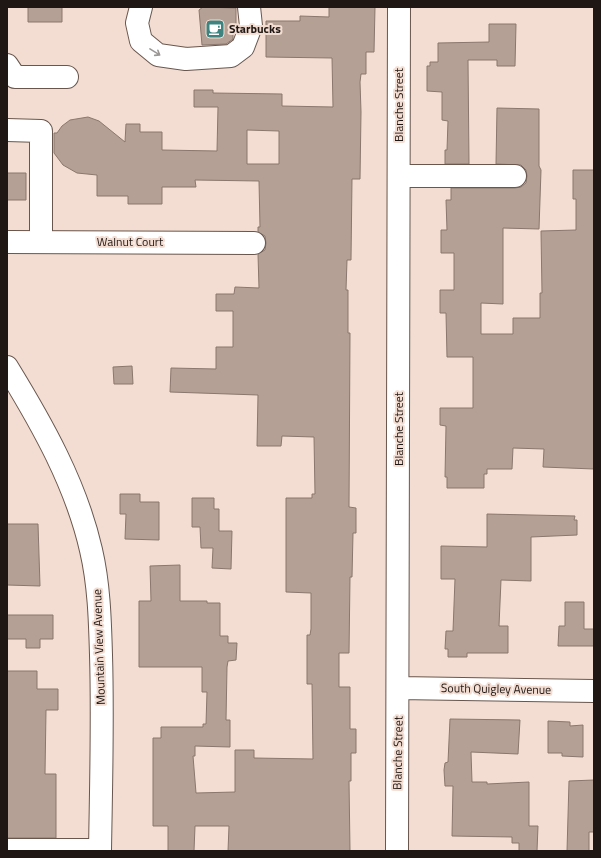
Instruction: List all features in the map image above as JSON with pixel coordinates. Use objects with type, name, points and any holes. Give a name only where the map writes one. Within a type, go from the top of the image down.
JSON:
[{"type":"street","points":[[141,7],[137,23],[141,41],[158,55],[186,59],[231,56],[243,47],[251,26],[248,7]]},
{"type":"street","name":"Blanche Street","points":[[397,851],[399,688],[399,7]]},
{"type":"street","points":[[7,65],[15,77],[67,77]]},
{"type":"street","points":[[7,130],[41,131],[41,242]]},
{"type":"street","points":[[399,176],[515,176]]},
{"type":"street","name":"Walnut Court","points":[[7,242],[254,243]]},
{"type":"street","name":"Mountain View Avenue","points":[[7,367],[50,442],[75,498],[91,550],[99,602],[102,687],[100,851]]},
{"type":"street","name":"South Quigley Avenue","points":[[399,688],[594,691]]},
{"type":"street","points":[[7,850],[100,851]]},
{"type":"building","points":[[28,7],[62,7],[62,22],[28,22]]},
{"type":"building","points":[[203,7],[236,8],[236,28],[233,28],[233,39],[226,44],[202,45],[199,10]]},
{"type":"building","points":[[329,7],[375,7],[374,52],[366,52],[366,74],[361,74],[360,82],[360,179],[352,179],[351,260],[347,260],[346,290],[348,290],[348,333],[350,333],[349,507],[356,508],[356,533],[353,533],[352,577],[350,577],[349,653],[339,653],[339,687],[350,687],[350,729],[356,729],[356,753],[351,753],[351,781],[349,781],[350,851],[228,851],[229,826],[195,826],[194,851],[168,851],[168,826],[153,826],[153,738],[161,738],[161,727],[203,727],[203,724],[206,724],[207,692],[202,692],[202,667],[139,667],[139,601],[151,601],[150,566],[180,565],[180,601],[207,601],[207,603],[220,603],[220,636],[228,636],[228,643],[237,643],[236,660],[228,661],[227,667],[226,720],[230,720],[230,747],[195,746],[195,756],[193,756],[196,793],[235,792],[235,750],[254,750],[254,758],[313,759],[312,684],[307,684],[307,635],[310,635],[311,629],[311,593],[286,592],[286,498],[312,498],[312,494],[315,494],[314,437],[282,436],[281,446],[257,446],[258,395],[170,392],[171,368],[216,369],[216,347],[233,347],[233,311],[216,311],[216,294],[234,294],[235,287],[259,288],[258,254],[265,250],[266,243],[265,236],[258,232],[258,227],[260,227],[259,181],[195,180],[196,187],[162,187],[162,204],[128,204],[128,196],[97,196],[97,175],[77,173],[63,165],[54,153],[54,133],[57,133],[62,126],[70,120],[88,117],[99,121],[125,142],[126,124],[140,124],[140,132],[162,132],[162,150],[217,151],[218,107],[194,107],[194,90],[213,90],[213,93],[282,94],[282,106],[333,107],[332,58],[266,57],[266,21],[300,21],[300,16],[329,17]],"holes":[[[247,130],[279,131],[279,164],[247,164]]]},
{"type":"building","points":[[489,24],[516,24],[515,66],[497,66],[497,60],[468,60],[469,164],[445,164],[448,121],[442,120],[442,92],[427,91],[427,66],[430,66],[430,62],[438,62],[438,43],[489,42]]},
{"type":"building","points":[[497,108],[539,109],[539,166],[541,170],[539,229],[503,228],[503,304],[481,303],[481,334],[513,334],[513,318],[540,318],[540,293],[542,293],[541,231],[576,230],[576,199],[573,199],[573,170],[594,170],[594,469],[543,467],[544,449],[513,448],[512,469],[487,469],[487,474],[484,474],[484,488],[447,488],[447,477],[445,477],[446,426],[440,425],[440,408],[473,408],[473,357],[447,357],[446,313],[440,313],[440,290],[454,290],[454,253],[441,253],[441,230],[447,230],[446,200],[451,200],[451,188],[515,188],[521,187],[526,183],[526,170],[521,165],[496,164]]},
{"type":"building","points":[[7,173],[26,173],[26,200],[7,200]]},
{"type":"building","points":[[132,366],[133,384],[114,384],[113,367]]},
{"type":"building","points":[[120,494],[140,494],[140,502],[159,502],[159,540],[125,539],[126,514],[120,514]]},
{"type":"building","points":[[192,498],[214,498],[214,509],[219,509],[219,531],[232,531],[231,569],[212,568],[213,548],[201,548],[200,527],[192,527]]},
{"type":"building","points":[[487,514],[575,516],[574,520],[577,520],[577,535],[531,537],[531,581],[501,580],[499,626],[508,626],[508,653],[467,653],[467,657],[448,657],[448,649],[445,649],[446,631],[453,631],[455,579],[441,579],[441,546],[487,547]]},
{"type":"building","points":[[7,524],[38,524],[40,586],[7,585]]},
{"type":"building","points":[[565,602],[584,602],[584,629],[594,629],[594,646],[558,646],[559,626],[565,626]]},
{"type":"building","points":[[7,615],[53,615],[53,639],[40,639],[40,648],[26,648],[26,639],[7,639]]},
{"type":"building","points":[[7,671],[37,671],[37,689],[58,689],[58,710],[46,710],[45,774],[56,774],[56,838],[7,838]]},
{"type":"building","points":[[450,719],[520,720],[518,754],[471,752],[472,782],[487,782],[487,784],[529,782],[529,826],[538,826],[537,851],[519,851],[519,843],[512,843],[512,837],[452,836],[453,786],[445,786],[444,770],[445,763],[448,762]]},
{"type":"building","points":[[548,721],[570,722],[570,726],[583,725],[583,757],[562,756],[562,753],[548,753]]},
{"type":"building","points":[[594,780],[594,832],[589,832],[589,851],[567,851],[569,781]]},
{"type":"place","name":"Starbucks","points":[[215,29]]}]
